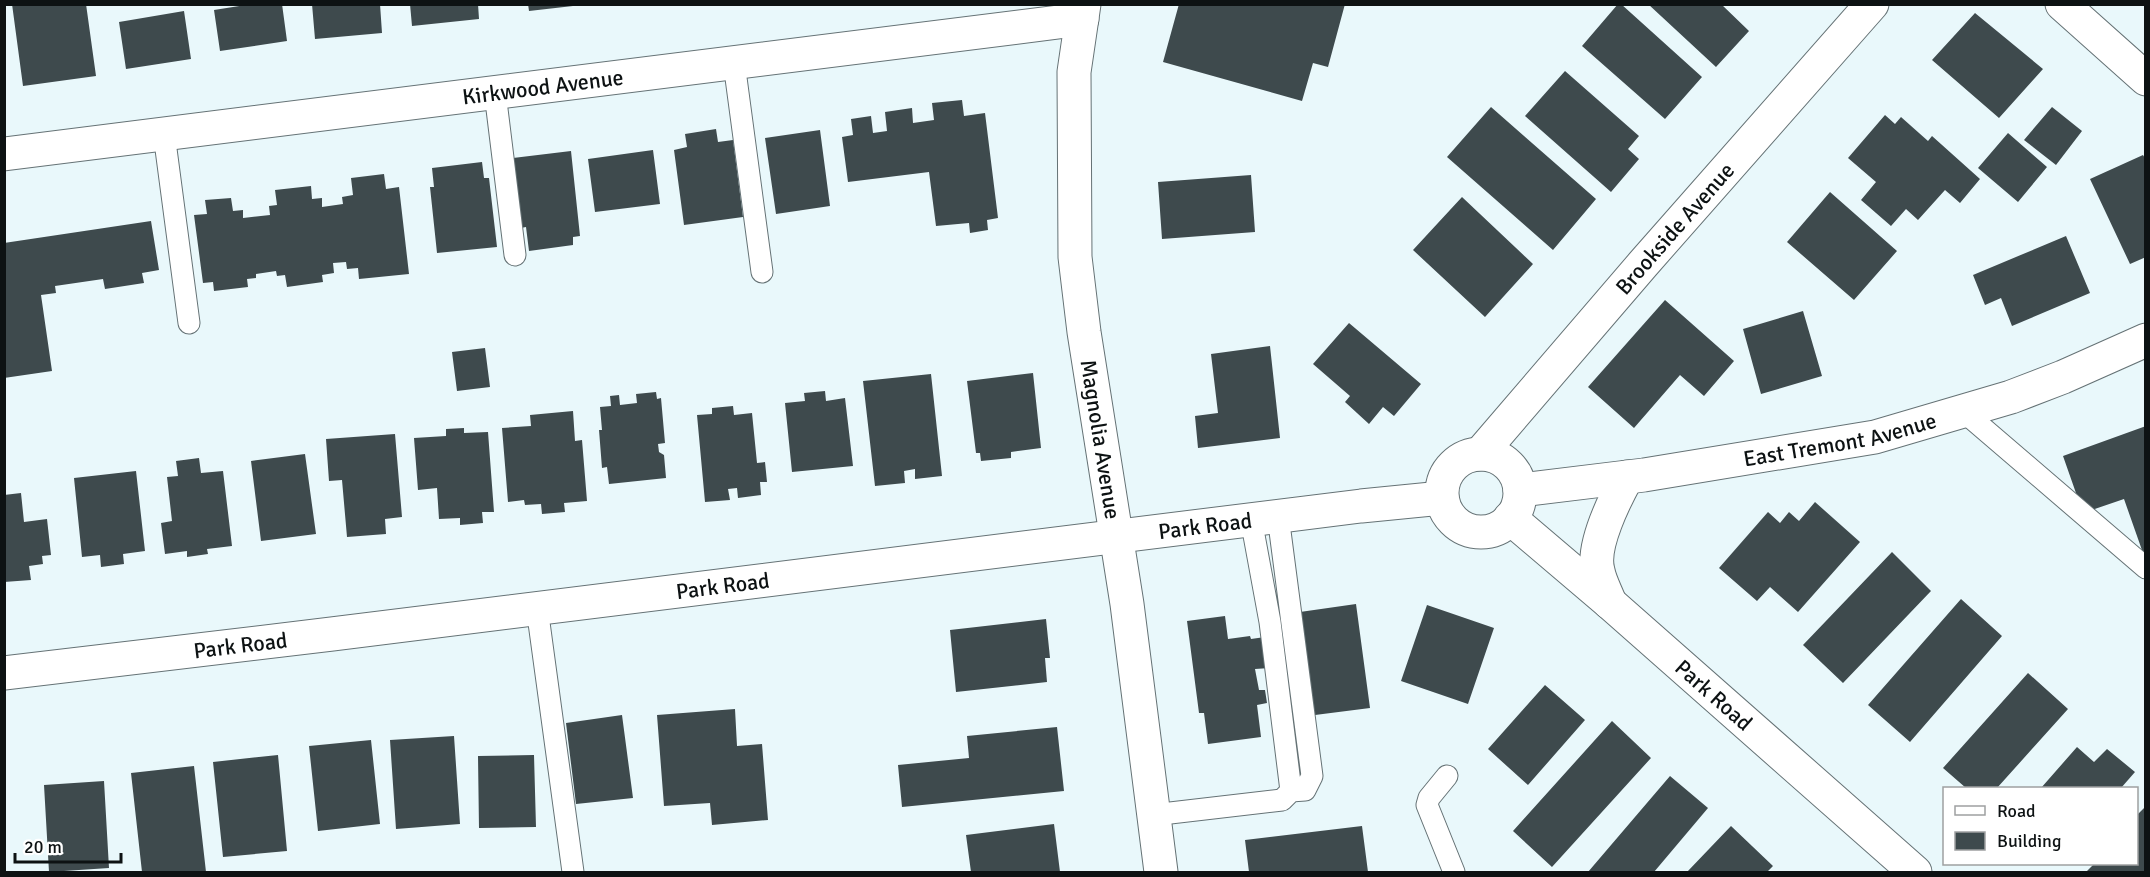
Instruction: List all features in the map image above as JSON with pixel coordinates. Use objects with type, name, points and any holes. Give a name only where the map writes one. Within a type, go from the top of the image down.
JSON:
[{"type":"street","name":"Brookside Avenue","points":[[1480,454],[1643,264],[1872,4]]},
{"type":"street","points":[[2062,4],[2145,79]]},
{"type":"street","name":"Kirkwood Avenue","points":[[4,154],[734,63],[1083,12]]},
{"type":"street","name":"Magnolia Avenue","points":[[1083,12],[1074,72],[1074,237],[1084,332],[1127,604],[1161,873]]},
{"type":"street","name":"East Tremont Avenue","points":[[1515,504],[1627,477],[1875,437],[2011,397],[2145,340]]},
{"type":"street","points":[[1480,454],[1461,460],[1447,472],[1442,498],[1447,512],[1456,524],[1470,530],[1485,532],[1499,528],[1515,504]]},
{"type":"street","name":"Park Road","points":[[1480,454],[1494,456],[1507,464],[1516,476],[1515,504],[1610,603],[1916,873]]},
{"type":"street","points":[[1610,603],[1597,569],[1599,543],[1612,505],[1627,477]]},
{"type":"street","name":"Park Road","points":[[4,673],[1264,517],[1442,498]]},
{"type":"lane","points":[[734,63],[762,272]]},
{"type":"lane","points":[[495,93],[514,255]]},
{"type":"lane","points":[[164,134],[189,323]]},
{"type":"lane","points":[[1963,411],[2145,568]]},
{"type":"lane","points":[[1153,815],[1282,800],[1291,791],[1270,622],[1264,517]]},
{"type":"lane","points":[[537,608],[573,873]]},
{"type":"lane","points":[[1447,776],[1427,805],[1454,873]]},
{"type":"building","points":[[12,4],[86,4],[96,76],[23,86]]},
{"type":"building","points":[[252,4],[282,4],[287,41],[220,51],[214,10]]},
{"type":"building","points":[[312,4],[380,4],[382,33],[315,39]]},
{"type":"building","points":[[410,4],[478,4],[479,19],[412,26]]},
{"type":"building","points":[[528,4],[573,4],[573,6],[529,11]]},
{"type":"building","points":[[1179,4],[1345,4],[1328,67],[1313,63],[1302,101],[1163,62]]},
{"type":"building","points":[[1618,4],[1621,4],[1702,77],[1665,119],[1582,46]]},
{"type":"building","points":[[1648,4],[1721,4],[1749,31],[1716,67]]},
{"type":"building","points":[[184,11],[191,59],[126,69],[119,22]]},
{"type":"building","points":[[1975,13],[2043,69],[1999,118],[1932,60]]},
{"type":"building","points":[[1565,71],[1639,136],[1628,149],[1639,159],[1611,192],[1525,116]]},
{"type":"building","points":[[962,100],[964,116],[985,113],[998,218],[987,220],[988,230],[970,233],[969,223],[936,226],[929,172],[848,182],[842,137],[853,135],[851,119],[871,116],[873,133],[887,131],[885,112],[912,108],[913,123],[934,120],[932,103]]},
{"type":"building","points":[[1491,107],[1596,199],[1553,250],[1447,157]]},
{"type":"building","points":[[2052,107],[2082,131],[2056,165],[2024,140]]},
{"type":"building","points":[[1885,115],[1895,124],[1901,117],[1928,141],[1932,136],[1980,179],[1960,203],[1945,190],[1918,220],[1906,209],[1891,226],[1861,200],[1876,182],[1848,158]]},
{"type":"building","points":[[716,129],[718,142],[733,140],[743,217],[684,225],[674,150],[687,147],[685,134]]},
{"type":"building","points":[[820,130],[830,206],[776,214],[765,138]]},
{"type":"building","points":[[2008,133],[2047,167],[2018,202],[1978,168]]},
{"type":"building","points":[[653,150],[660,204],[595,212],[588,159]]},
{"type":"building","points":[[571,151],[580,236],[573,237],[573,245],[529,251],[526,227],[521,228],[513,158]]},
{"type":"building","points":[[2143,155],[2146,160],[2146,257],[2130,264],[2090,179]]},
{"type":"building","points":[[482,162],[484,178],[489,178],[497,247],[437,253],[430,187],[434,187],[432,168]]},
{"type":"building","points":[[384,174],[386,189],[399,187],[409,274],[359,279],[358,268],[347,269],[346,262],[333,263],[334,273],[322,275],[323,282],[287,287],[285,275],[277,276],[276,271],[256,274],[256,278],[247,279],[248,287],[214,291],[213,282],[203,283],[194,215],[207,214],[205,200],[231,198],[233,211],[243,210],[243,218],[270,215],[269,206],[277,205],[275,190],[311,186],[312,199],[322,198],[322,207],[343,204],[342,197],[353,195],[351,178]]},
{"type":"building","points":[[1251,175],[1255,232],[1162,239],[1158,182]]},
{"type":"building","points":[[1830,192],[1897,251],[1854,300],[1787,242]]},
{"type":"building","points":[[1462,197],[1533,264],[1485,317],[1413,250]]},
{"type":"building","points":[[151,221],[159,270],[142,273],[144,283],[105,289],[103,279],[55,286],[56,293],[41,295],[52,371],[4,378],[4,243]]},
{"type":"building","points":[[2066,236],[2090,293],[2012,326],[2001,298],[1985,305],[1973,275]]},
{"type":"building","points":[[1665,300],[1734,361],[1704,396],[1680,375],[1634,428],[1588,387]]},
{"type":"building","points":[[1803,311],[1822,376],[1761,394],[1743,329]]},
{"type":"building","points":[[1349,323],[1421,384],[1394,416],[1383,407],[1369,424],[1345,402],[1350,396],[1313,364]]},
{"type":"building","points":[[1270,346],[1280,438],[1198,448],[1195,416],[1218,413],[1211,354]]},
{"type":"building","points":[[485,348],[490,387],[457,391],[452,352]]},
{"type":"building","points":[[1033,373],[1041,448],[1011,452],[1011,458],[981,461],[980,453],[976,453],[967,381]]},
{"type":"building","points":[[931,374],[942,476],[915,479],[915,469],[904,471],[905,483],[875,486],[863,381]]},
{"type":"building","points":[[825,391],[826,401],[845,398],[853,466],[792,472],[785,403],[805,401],[804,393]]},
{"type":"building","points":[[656,392],[657,399],[661,398],[665,443],[658,444],[659,452],[664,455],[666,478],[609,484],[607,467],[602,468],[600,407],[611,406],[610,396],[619,395],[620,405],[637,403],[636,394]]},
{"type":"building","points":[[733,406],[734,415],[752,413],[757,463],[765,462],[767,482],[760,482],[761,495],[738,498],[737,488],[728,489],[730,500],[705,502],[697,415],[712,414],[712,408]]},
{"type":"building","points":[[573,411],[575,441],[582,440],[587,501],[564,503],[565,512],[542,514],[541,504],[525,505],[524,500],[508,502],[502,428],[531,426],[530,415]]},
{"type":"building","points":[[2146,426],[2146,552],[2143,553],[2124,499],[2083,513],[2063,456]]},
{"type":"building","points":[[464,428],[464,433],[488,432],[494,512],[482,512],[483,523],[460,525],[460,518],[439,519],[437,488],[418,490],[414,438],[446,436],[446,429]]},
{"type":"building","points":[[395,434],[402,517],[385,519],[386,534],[347,537],[342,480],[329,481],[326,439]]},
{"type":"building","points":[[305,454],[316,534],[261,541],[251,461]]},
{"type":"building","points":[[199,458],[201,473],[223,471],[232,546],[207,549],[208,554],[187,557],[187,551],[165,554],[161,523],[172,521],[167,477],[178,476],[176,461]]},
{"type":"building","points":[[136,471],[145,551],[123,554],[124,564],[101,567],[100,555],[82,557],[74,478]]},
{"type":"building","points":[[21,493],[24,522],[47,519],[51,555],[42,556],[43,564],[29,566],[31,580],[4,582],[4,495]]},
{"type":"building","points":[[1815,502],[1860,542],[1798,612],[1770,587],[1757,601],[1719,568],[1768,512],[1780,523],[1789,512],[1799,521]]},
{"type":"building","points":[[1892,552],[1931,591],[1843,683],[1803,645]]},
{"type":"building","points":[[1961,599],[2002,636],[1910,742],[1868,705]]},
{"type":"building","points":[[1356,604],[1370,708],[1315,715],[1300,612]]},
{"type":"building","points":[[1427,605],[1494,628],[1468,704],[1401,681]]},
{"type":"building","points":[[1225,616],[1228,639],[1250,636],[1251,639],[1265,637],[1270,668],[1255,669],[1259,690],[1265,690],[1267,703],[1257,705],[1261,737],[1208,744],[1204,713],[1199,713],[1187,621]]},
{"type":"building","points":[[1046,619],[1050,658],[1045,658],[1047,682],[956,692],[950,630]]},
{"type":"building","points":[[2028,673],[2068,709],[1998,787],[1965,787],[1943,768]]},
{"type":"building","points":[[1545,685],[1585,720],[1528,785],[1488,749]]},
{"type":"building","points":[[735,709],[737,746],[762,744],[768,820],[712,825],[710,803],[664,806],[657,715]]},
{"type":"building","points":[[622,715],[633,798],[576,804],[566,723]]},
{"type":"building","points":[[1612,721],[1651,758],[1552,867],[1513,831]]},
{"type":"building","points":[[1057,727],[1064,791],[902,807],[898,765],[969,758],[967,736]]},
{"type":"building","points":[[454,736],[460,824],[396,829],[390,740]]},
{"type":"building","points":[[371,740],[380,824],[318,831],[309,746]]},
{"type":"building","points":[[2077,747],[2094,762],[2107,749],[2135,772],[2122,787],[2042,787]]},
{"type":"building","points":[[278,755],[287,851],[223,857],[213,762]]},
{"type":"building","points":[[534,755],[536,827],[479,828],[478,756]]},
{"type":"building","points":[[194,766],[206,872],[142,872],[131,773]]},
{"type":"building","points":[[1670,776],[1708,808],[1654,872],[1588,872]]},
{"type":"building","points":[[104,781],[109,868],[49,872],[44,785]]},
{"type":"building","points":[[2146,806],[2146,872],[2086,872],[2093,865],[2138,865],[2138,814]]},
{"type":"building","points":[[1054,824],[1060,872],[971,872],[966,835]]},
{"type":"building","points":[[1362,826],[1368,872],[1249,872],[1245,840]]},
{"type":"building","points":[[1731,826],[1773,866],[1767,872],[1687,872]]}]
